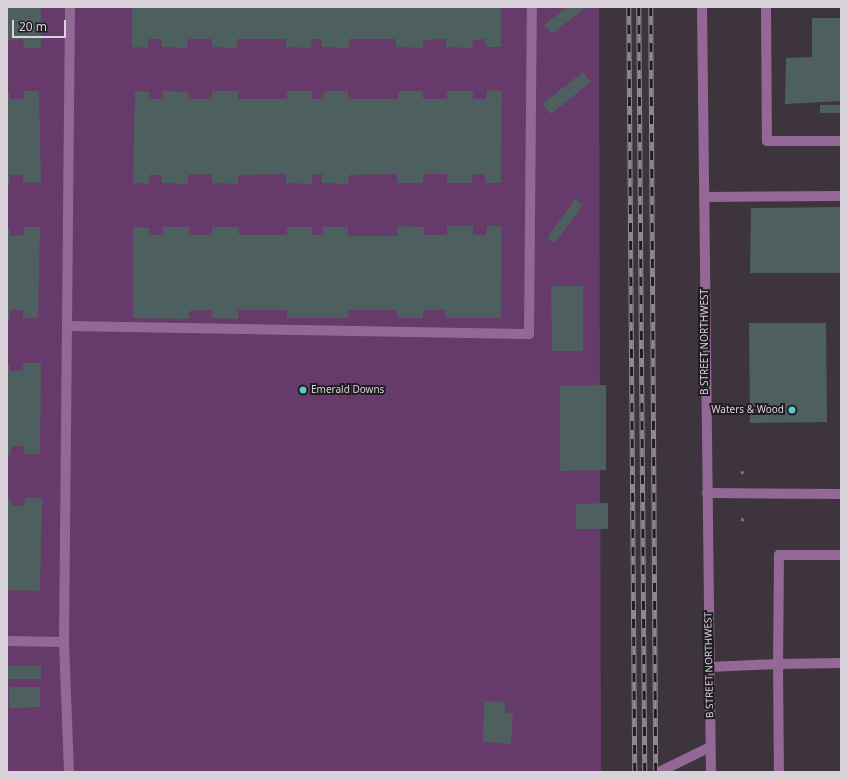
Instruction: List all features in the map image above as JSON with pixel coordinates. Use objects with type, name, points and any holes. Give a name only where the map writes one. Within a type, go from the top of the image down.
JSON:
[{"type":"street","points":[[68,772],[64,642],[70,7]]},
{"type":"street","points":[[67,326],[529,334],[532,7]]},
{"type":"street","name":"B STREET NORTHWEST","points":[[702,7],[711,772]]},
{"type":"street","points":[[766,7],[767,141],[841,140]]},
{"type":"street","points":[[704,197],[841,196]]},
{"type":"street","points":[[707,493],[841,494]]},
{"type":"street","points":[[779,772],[779,555],[841,555]]},
{"type":"street","points":[[7,641],[64,642]]},
{"type":"street","points":[[709,667],[841,663]]},
{"type":"street","points":[[659,772],[710,747]]},
{"type":"path","points":[[742,521],[743,517]]},
{"type":"shaded area","name":"Emerald Downs","points":[[7,7],[599,7],[601,772],[7,772]]},
{"type":"building","points":[[7,7],[41,7],[41,48],[24,48],[23,39],[9,40],[7,48]]},
{"type":"building","points":[[132,7],[501,7],[501,47],[486,47],[485,39],[473,40],[472,48],[446,47],[446,39],[423,40],[423,48],[396,47],[396,39],[349,39],[349,48],[322,47],[322,39],[312,39],[311,48],[286,47],[286,39],[237,39],[237,48],[212,47],[212,39],[188,39],[187,48],[162,47],[162,39],[148,39],[148,48],[132,47]]},
{"type":"building","points":[[567,7],[586,7],[552,34],[544,25]]},
{"type":"building","points":[[812,18],[841,18],[841,101],[785,104],[786,58],[812,57]]},
{"type":"building","points":[[583,72],[591,82],[551,114],[542,104]]},
{"type":"building","points":[[487,90],[502,91],[501,183],[485,183],[485,174],[472,175],[472,183],[447,183],[447,174],[423,174],[423,183],[397,183],[397,174],[349,175],[348,184],[322,183],[322,174],[312,175],[312,184],[286,183],[286,174],[238,175],[238,184],[212,183],[211,174],[188,175],[188,184],[162,183],[162,175],[149,175],[149,184],[133,183],[135,91],[149,92],[149,99],[163,99],[163,91],[188,92],[188,99],[212,99],[212,91],[238,91],[238,99],[287,99],[287,91],[312,91],[312,99],[323,99],[324,91],[348,91],[348,99],[398,99],[398,91],[423,91],[423,99],[447,99],[447,91],[473,91],[473,99],[486,99]]},
{"type":"building","points":[[24,91],[39,91],[41,183],[23,182],[23,175],[10,175],[10,183],[7,183],[7,92],[10,92],[10,99],[23,99]]},
{"type":"building","points":[[820,105],[841,105],[841,113],[820,113]]},
{"type":"building","points":[[575,199],[583,205],[555,243],[547,238]]},
{"type":"building","points":[[841,207],[841,273],[750,273],[751,208]]},
{"type":"building","points":[[398,226],[424,227],[424,235],[447,235],[447,226],[473,226],[473,235],[486,235],[487,226],[502,226],[501,318],[446,318],[446,310],[423,310],[423,318],[398,318],[397,310],[349,310],[348,318],[287,318],[287,310],[238,310],[238,319],[212,318],[211,310],[189,311],[189,319],[133,318],[133,227],[149,228],[149,235],[163,235],[163,227],[189,227],[189,235],[212,235],[212,227],[239,227],[239,235],[287,235],[287,227],[312,227],[312,235],[323,235],[323,227],[348,227],[348,236],[398,236]]},
{"type":"building","points":[[7,227],[10,227],[10,236],[24,235],[24,227],[40,227],[38,318],[23,318],[23,310],[10,310],[10,319],[7,319]]},
{"type":"building","points":[[551,286],[583,286],[583,351],[552,351]]},
{"type":"building","points":[[749,323],[826,323],[827,422],[750,423]]},
{"type":"building","points":[[7,363],[10,363],[10,371],[23,370],[23,363],[41,363],[40,454],[24,454],[24,446],[11,446],[11,455],[7,455]]},
{"type":"building","points":[[606,385],[606,470],[560,471],[560,386]]},
{"type":"building","points":[[7,497],[10,497],[11,506],[24,506],[25,498],[42,498],[40,591],[7,590]]},
{"type":"building","points":[[608,503],[608,529],[576,529],[576,504]]},
{"type":"building","points":[[7,666],[41,666],[41,679],[7,679]]},
{"type":"building","points":[[9,687],[40,687],[40,707],[9,708]]},
{"type":"building","points":[[484,701],[505,702],[505,713],[513,713],[511,744],[483,742]]},
{"type":"railway","points":[[629,7],[635,772]]},
{"type":"railway","points":[[639,7],[645,772]]},
{"type":"railway","points":[[651,7],[656,772]]},
{"type":"place","name":"Emerald Downs","points":[[303,390]]},
{"type":"place","name":"Waters & Wood","points":[[792,410]]}]
